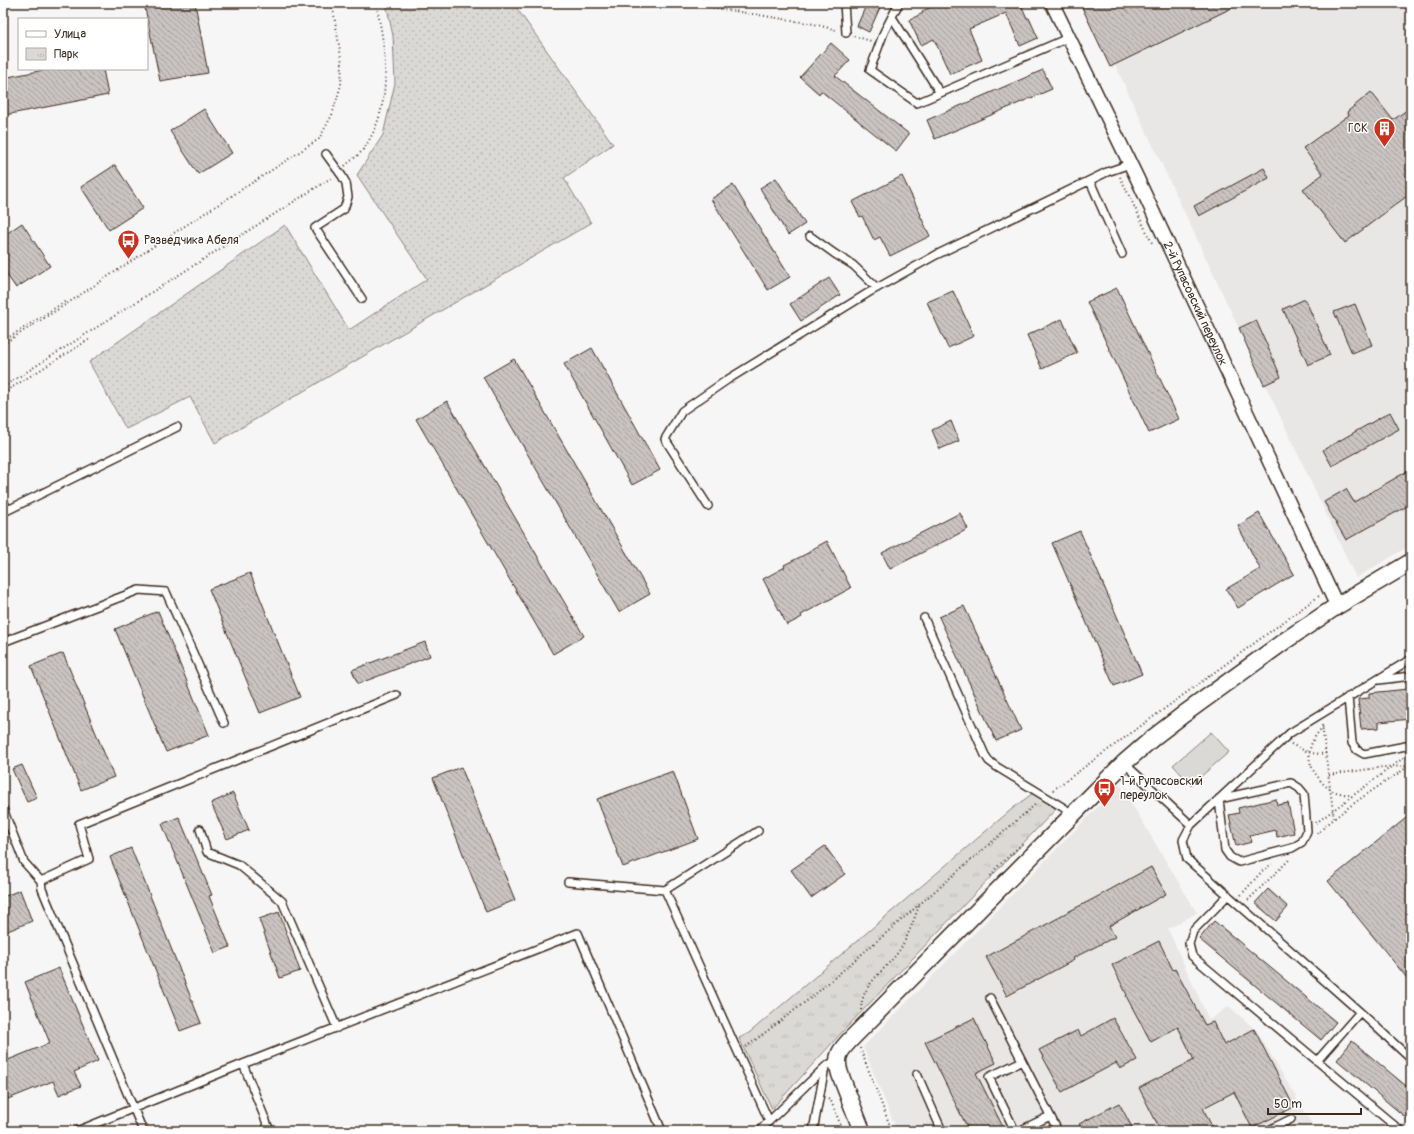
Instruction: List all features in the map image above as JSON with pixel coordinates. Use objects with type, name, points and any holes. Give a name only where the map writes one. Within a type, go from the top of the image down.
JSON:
[{"type":"street","name":"2-й Рупасовский переулок","points":[[1052,3],[1130,164],[1337,606]]},
{"type":"street","points":[[862,1131],[840,1074],[831,1063],[847,1043],[1124,763],[1154,737],[1286,640],[1337,606],[1411,562]]},
{"type":"lane","points":[[844,3],[846,33]]},
{"type":"lane","points":[[899,3],[880,43],[870,70],[917,103],[1069,36]]},
{"type":"lane","points":[[892,17],[940,93]]},
{"type":"lane","points":[[326,154],[346,183],[348,197],[344,209],[315,228],[362,299]]},
{"type":"lane","points":[[708,506],[665,439],[682,411],[727,380],[877,288],[936,255],[1115,169],[1130,164]]},
{"type":"lane","points":[[1090,181],[1122,254]]},
{"type":"lane","points":[[810,236],[853,265],[877,288]]},
{"type":"lane","points":[[3,501],[8,510],[177,427]]},
{"type":"lane","points":[[3,642],[139,590],[166,592],[224,723]]},
{"type":"lane","points":[[924,618],[989,761],[1064,808],[1072,815]]},
{"type":"lane","points":[[1411,658],[1290,733],[1191,825],[1183,840],[1187,859],[1411,1059]]},
{"type":"lane","points":[[1376,680],[1411,676]]},
{"type":"lane","points":[[41,881],[89,859],[78,824],[396,695]]},
{"type":"lane","points":[[1348,697],[1352,743],[1357,750],[1364,754],[1411,745]]},
{"type":"lane","points":[[1124,763],[1191,825]]},
{"type":"lane","points":[[1292,783],[1304,794],[1307,831],[1302,842],[1292,848],[1240,862],[1230,857],[1225,850],[1219,799],[1292,783]]},
{"type":"lane","points":[[3,809],[24,862],[41,881],[42,889],[135,1108],[143,1131]]},
{"type":"lane","points":[[200,829],[207,852],[239,865],[282,901],[337,1028]]},
{"type":"lane","points":[[568,882],[665,890],[758,831]]},
{"type":"lane","points":[[665,890],[769,1121]]},
{"type":"lane","points":[[1228,895],[1193,931],[1189,944],[1192,956],[1401,1131]]},
{"type":"lane","points":[[77,1131],[242,1064],[578,933],[662,1131]]},
{"type":"lane","points":[[990,998],[1058,1131]]},
{"type":"lane","points":[[1317,1061],[1360,1012]]},
{"type":"lane","points":[[1015,1131],[989,1078],[1022,1061]]},
{"type":"lane","points":[[813,1131],[820,1094],[831,1063]]},
{"type":"lane","points":[[759,1131],[831,1063]]},
{"type":"lane","points":[[242,1064],[270,1131]]},
{"type":"lane","points":[[917,1074],[942,1131]]},
{"type":"lane","points":[[1019,1131],[1050,1116]]},
{"type":"lane","points":[[1267,1131],[1291,1119]]},
{"type":"path","points":[[3,344],[319,139],[332,114],[341,85],[342,63],[332,3]]},
{"type":"path","points":[[3,387],[318,186],[365,148],[377,123],[386,93],[386,64],[376,3]]},
{"type":"path","points":[[685,3],[814,24],[880,43]]},
{"type":"path","points":[[1115,169],[1124,183],[1154,247]]},
{"type":"path","points":[[3,341],[66,300]]},
{"type":"path","points":[[3,393],[90,339]]},
{"type":"path","points":[[739,1052],[812,997],[1045,796],[1321,594]]},
{"type":"path","points":[[1321,714],[1334,819]]},
{"type":"path","points":[[1323,727],[1311,743],[1309,753],[1312,770],[1331,790],[1352,796]]},
{"type":"path","points":[[1285,738],[1292,744],[1309,753],[1326,753]]},
{"type":"path","points":[[1307,831],[1333,809],[1411,752]]},
{"type":"path","points":[[1329,775],[1410,766]]},
{"type":"path","points":[[1316,835],[1334,819],[1374,789],[1410,766]]},
{"type":"path","points":[[1241,907],[1292,857]]},
{"type":"path","points":[[1235,902],[1263,870],[1275,862]]},
{"type":"path","points":[[861,1017],[861,1002],[864,993],[894,958],[902,946],[919,905]]},
{"type":"path","points":[[859,1046],[892,1131]]},
{"type":"path","points":[[820,1094],[831,1101],[843,1131]]},
{"type":"shaded area","points":[[1086,3],[1411,3],[1411,545],[1356,578]]},
{"type":"shaded area","points":[[1120,784],[1197,913],[1168,929],[1209,1020],[1229,1006],[1257,1031],[1316,1131],[897,1131],[863,1047]]},
{"type":"green space","points":[[386,3],[513,3],[613,144],[564,178],[591,223],[215,443],[190,397],[126,429],[89,362],[285,225],[349,330],[427,279],[357,175],[383,135],[395,83],[393,36]]},
{"type":"green space","points":[[1211,732],[1229,752],[1191,785],[1173,765]]},
{"type":"green space","points":[[1033,793],[1056,809],[844,1030],[772,1109],[739,1038],[749,1033],[1012,809]]},
{"type":"building","points":[[144,3],[195,3],[208,73],[160,81]]},
{"type":"building","points":[[867,3],[882,3],[869,32],[857,26]]},
{"type":"building","points":[[941,3],[1031,3],[1022,7],[1038,38],[1020,46],[1006,13],[969,29],[982,60],[950,74],[934,39],[921,45],[909,20],[923,13],[922,11]]},
{"type":"building","points":[[1080,3],[1242,3],[1110,67]]},
{"type":"building","points":[[831,43],[850,60],[835,76],[909,134],[896,151],[821,91],[819,94],[800,77]]},
{"type":"building","points":[[44,70],[103,70],[108,95],[5,115],[3,107],[3,78]]},
{"type":"building","points":[[1043,70],[1052,89],[935,139],[927,120]]},
{"type":"building","name":"ГСК","points":[[1371,92],[1393,120],[1411,107],[1411,193],[1345,243],[1303,189],[1323,174],[1303,148],[1349,115],[1347,112]]},
{"type":"building","points":[[204,109],[232,153],[198,174],[170,131]]},
{"type":"building","points":[[115,165],[143,208],[109,230],[81,187]]},
{"type":"building","points":[[1264,168],[1269,178],[1199,216],[1194,206]]},
{"type":"building","points":[[902,176],[930,236],[890,256],[880,237],[874,240],[862,216],[860,217],[852,202]]},
{"type":"building","points":[[776,178],[805,224],[788,235],[760,188]]},
{"type":"building","points":[[733,185],[790,277],[768,290],[711,199]]},
{"type":"building","points":[[22,223],[50,266],[16,288],[3,269],[3,236]]},
{"type":"building","points":[[829,278],[840,295],[801,321],[790,304]]},
{"type":"building","points":[[1117,288],[1179,419],[1149,433],[1087,302]]},
{"type":"building","points":[[953,291],[974,336],[948,348],[927,302]]},
{"type":"building","points":[[1305,299],[1330,355],[1308,365],[1283,309]]},
{"type":"building","points":[[1355,304],[1372,345],[1352,353],[1334,312]]},
{"type":"building","points":[[1062,319],[1077,353],[1042,369],[1027,335]]},
{"type":"building","points":[[1256,320],[1281,377],[1264,385],[1239,328]]},
{"type":"building","points":[[592,348],[660,470],[632,485],[564,364]]},
{"type":"building","points":[[514,359],[650,594],[619,612],[483,377]]},
{"type":"building","points":[[447,401],[584,636],[553,654],[416,419]]},
{"type":"building","points":[[1390,412],[1399,429],[1332,466],[1323,450]]},
{"type":"building","points":[[951,421],[959,441],[940,449],[932,430]]},
{"type":"building","points":[[1411,469],[1411,504],[1346,540],[1324,502],[1346,489],[1354,502]]},
{"type":"building","points":[[960,513],[968,529],[890,569],[882,553]]},
{"type":"building","points":[[1259,513],[1294,574],[1238,608],[1226,589],[1260,569],[1238,526]]},
{"type":"building","points":[[1080,531],[1142,674],[1114,686],[1052,543]]},
{"type":"building","points":[[827,541],[851,588],[801,615],[802,617],[787,625],[763,579],[785,567],[784,565],[810,552],[809,551]]},
{"type":"building","points":[[250,573],[300,697],[260,713],[209,589]]},
{"type":"building","points":[[964,606],[1021,730],[996,741],[939,617]]},
{"type":"building","points":[[158,611],[209,735],[166,752],[115,629]]},
{"type":"building","points":[[425,642],[430,656],[358,684],[352,670]]},
{"type":"building","points":[[63,653],[114,777],[81,790],[31,666]]},
{"type":"building","points":[[1408,689],[1408,695],[1411,695],[1411,719],[1379,722],[1379,728],[1361,729],[1358,699],[1369,698],[1369,693]]},
{"type":"building","points":[[22,765],[37,798],[27,802],[12,769]]},
{"type":"building","points":[[461,767],[515,900],[486,912],[433,778]]},
{"type":"building","points":[[673,771],[698,839],[623,867],[597,799]]},
{"type":"building","points":[[233,793],[249,830],[227,839],[211,803]]},
{"type":"building","points":[[1276,799],[1277,805],[1288,803],[1294,833],[1277,837],[1276,830],[1250,836],[1252,842],[1236,846],[1229,815],[1239,813],[1238,808]]},
{"type":"building","points":[[1411,814],[1411,983],[1328,881]]},
{"type":"building","points":[[179,817],[212,895],[209,896],[230,947],[215,953],[162,824]]},
{"type":"building","points":[[825,846],[845,874],[811,898],[791,870]]},
{"type":"building","points":[[131,848],[201,1023],[180,1031],[110,857]]},
{"type":"building","points":[[1151,867],[1166,894],[1109,926],[1115,937],[1073,958],[1074,960],[1007,996],[986,957]]},
{"type":"building","points":[[1268,889],[1288,907],[1276,921],[1255,903]]},
{"type":"building","points":[[20,890],[32,921],[3,933],[3,897]]},
{"type":"building","points":[[279,912],[300,971],[280,978],[259,919]]},
{"type":"building","points":[[1214,921],[1336,1022],[1321,1040],[1199,939]]},
{"type":"building","points":[[1159,941],[1173,970],[1175,969],[1205,1025],[1213,1022],[1224,1045],[1254,1029],[1294,1107],[1252,1128],[1234,1092],[1203,1108],[1214,1131],[1161,1131],[1139,1088],[1194,1060],[1178,1027],[1151,1042],[1126,996],[1127,995],[1112,965]]},
{"type":"building","points":[[59,968],[98,1061],[74,1072],[81,1086],[59,1095],[53,1081],[3,1101],[3,1062],[50,1043],[25,982]]},
{"type":"building","points":[[974,1018],[996,1063],[976,1073],[1005,1131],[969,1131],[925,1042]]},
{"type":"building","points":[[1113,1018],[1137,1060],[1120,1069],[1116,1063],[1062,1092],[1039,1050],[1078,1030],[1081,1036]]},
{"type":"building","points":[[1352,1041],[1411,1090],[1411,1122],[1337,1060]]},
{"type":"building","points":[[1119,1103],[1134,1131],[1083,1131],[1079,1124]]},
{"type":"place","name":"ГСК","points":[[1384,148]]},
{"type":"place","name":"Разведчика Абеля","points":[[128,260]]},
{"type":"place","name":"1-й Рупасовский переулок","points":[[1105,808]]}]
